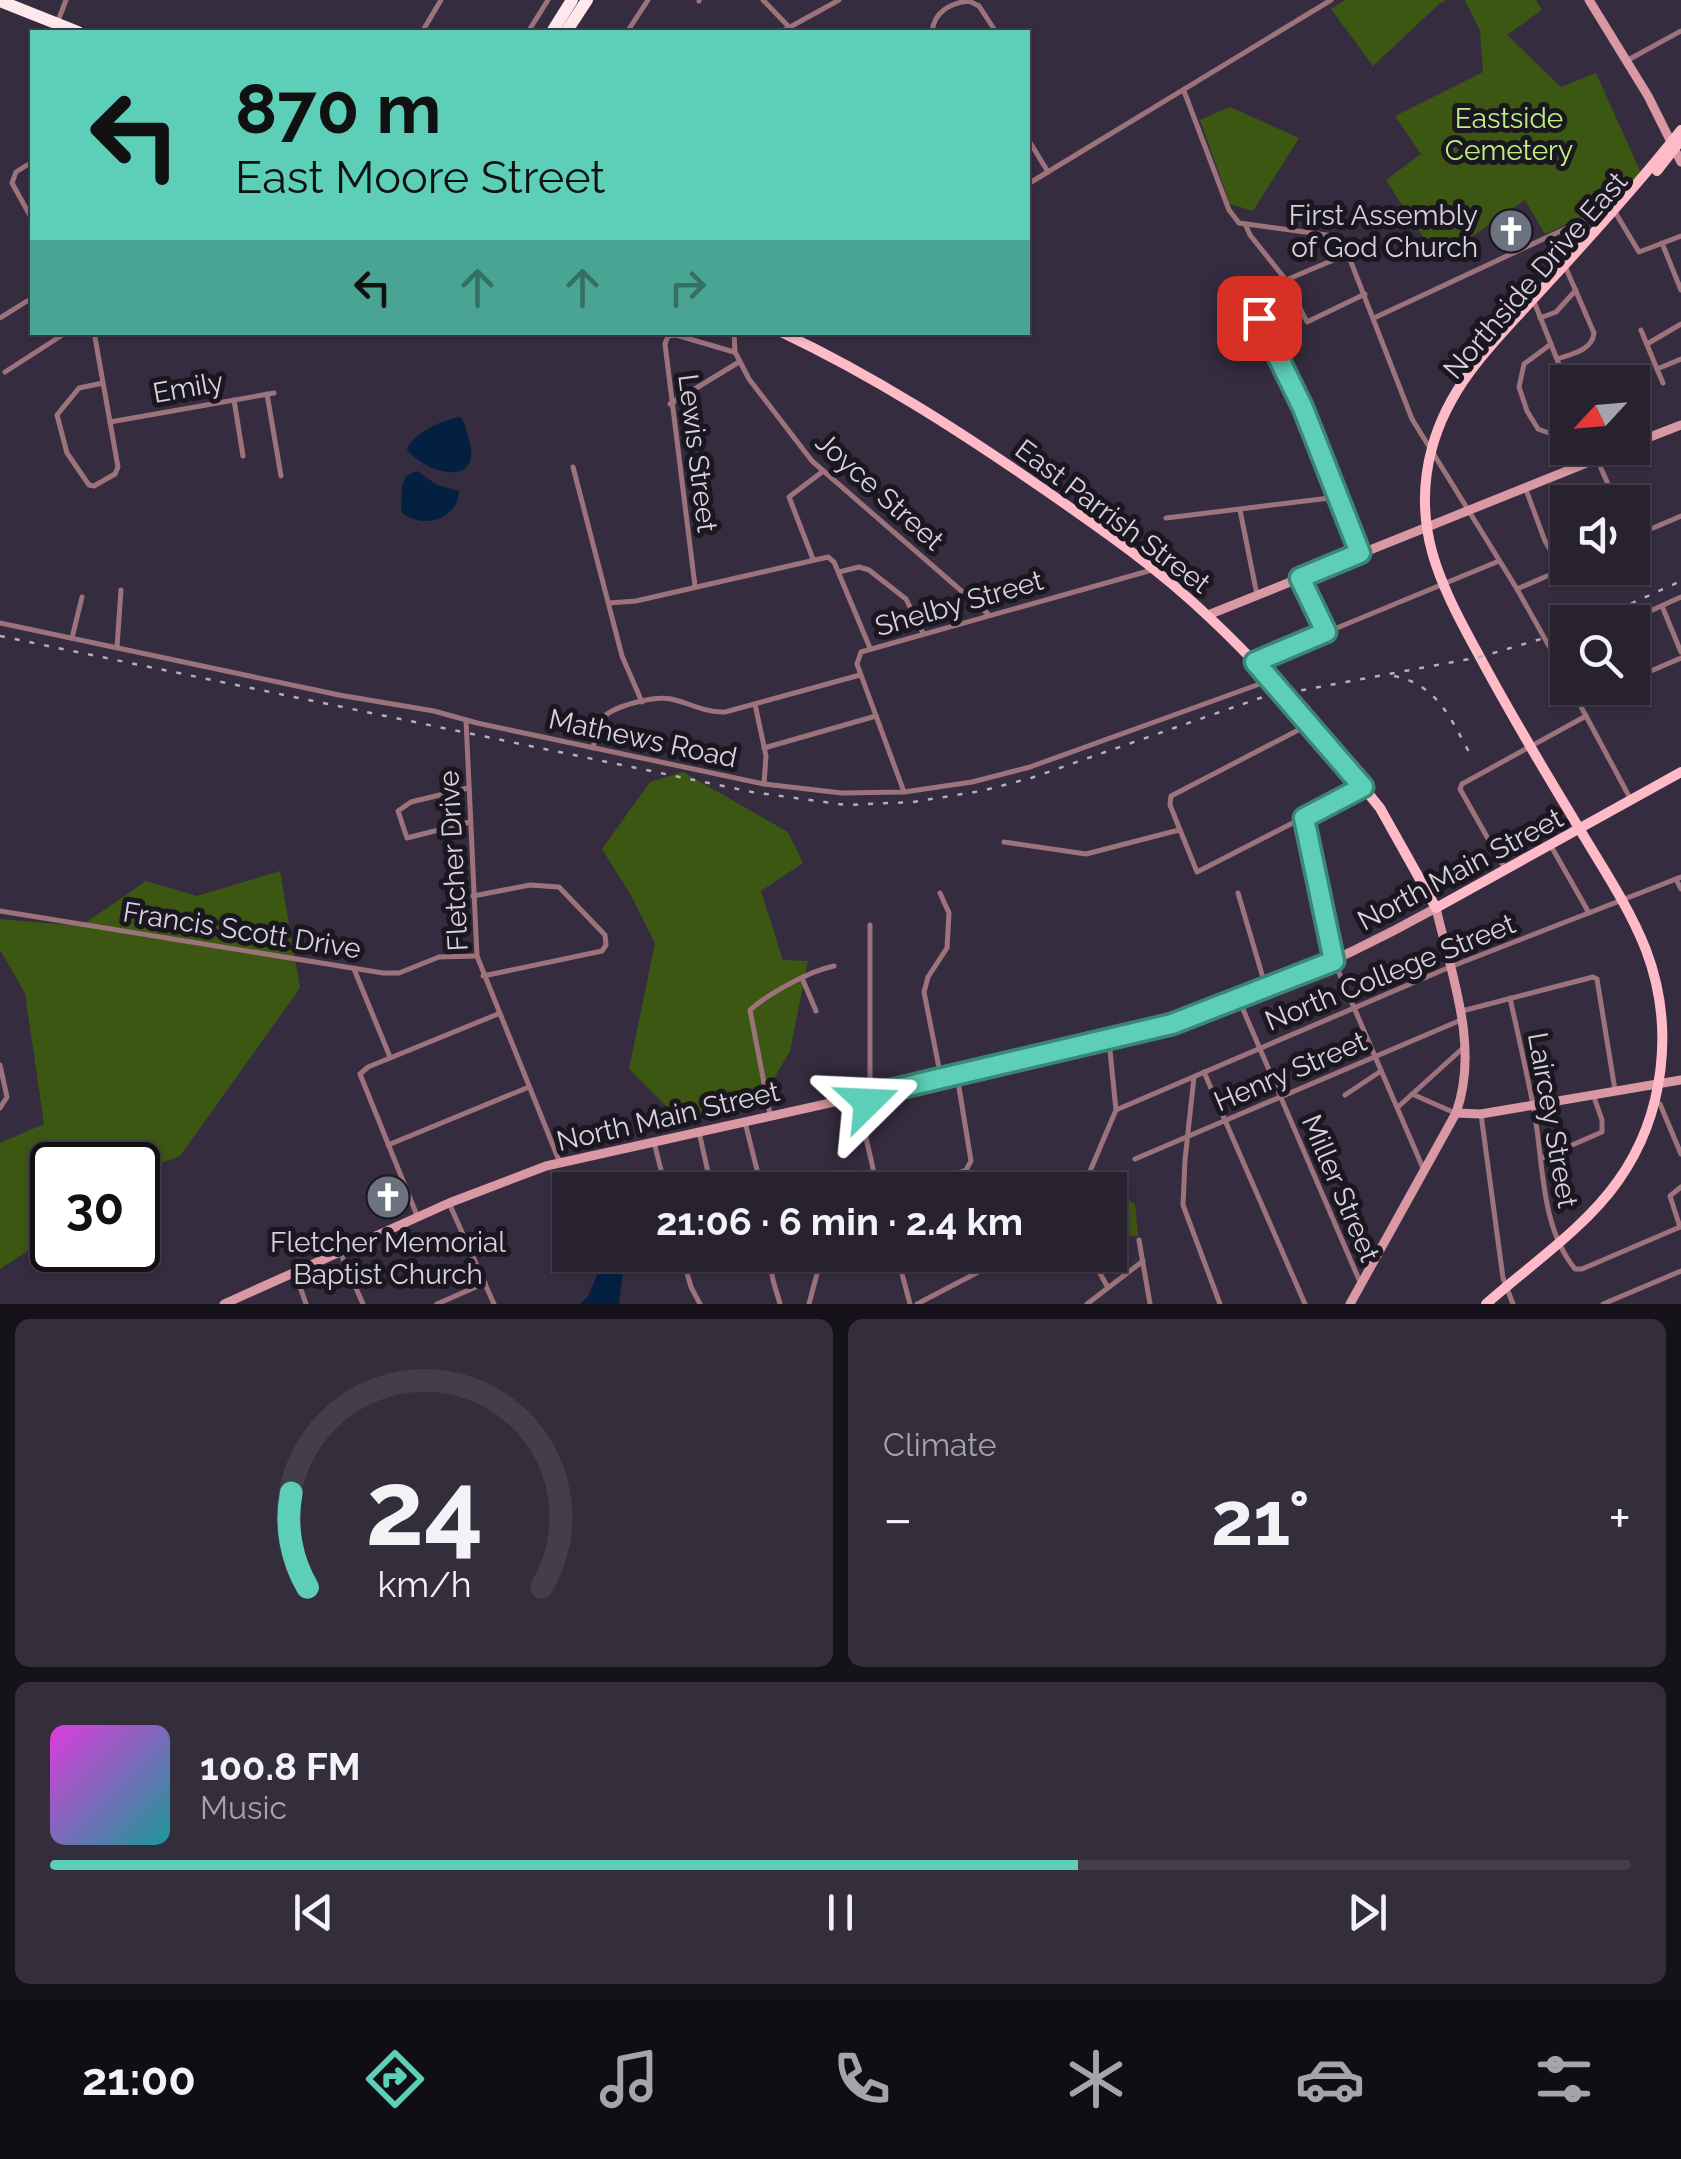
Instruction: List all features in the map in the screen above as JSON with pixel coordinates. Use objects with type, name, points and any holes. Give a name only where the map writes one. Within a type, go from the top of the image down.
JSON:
[{"type":"highway","points":[[553,30],[572,0]]},
{"type":"highway","points":[[567,30],[587,0]]},
{"type":"highway","points":[[0,1],[73,30]]},
{"type":"main road","name":"Northside Drive East","points":[[1662,1084],[1668,1029],[1661,982],[1646,937],[1444,585],[1429,526],[1433,453],[1447,406],[1465,377],[1676,144],[1681,130]]},
{"type":"main road","name":"Northside Drive East","points":[[1433,453],[1458,394],[1566,267]]},
{"type":"main road","name":"East Parrish Street","points":[[788,335],[879,382],[1005,463],[1154,569],[1208,616],[1255,662],[1363,787],[1385,817],[1436,908]]},
{"type":"main road","name":"North Main Street","points":[[1436,908],[1681,772]]},
{"type":"main road","points":[[1486,1304],[1597,1215],[1624,1182],[1644,1148],[1660,1104],[1662,1084]]},
{"type":"main road","points":[[1558,1246],[1620,1179],[1645,1132],[1662,1084]]},
{"type":"main road","points":[[1494,1304],[1507,1289]]},
{"type":"street","points":[[57,24],[66,0]]},
{"type":"street","points":[[423,30],[441,0]]},
{"type":"street","points":[[529,30],[548,0]]},
{"type":"street","points":[[629,30],[648,0]]},
{"type":"street","points":[[763,0],[790,28]]},
{"type":"street","points":[[786,30],[839,0]]},
{"type":"street","points":[[1030,183],[1332,0]]},
{"type":"street","points":[[1589,0],[1676,144],[1681,162]]},
{"type":"street","points":[[932,30],[946,3],[969,1],[979,6],[995,30]]},
{"type":"street","points":[[1628,60],[1681,30]]},
{"type":"street","points":[[1184,91],[1229,210],[1238,223],[1334,236],[1350,253],[1412,419],[1550,649]]},
{"type":"street","points":[[1030,142],[1048,172]]},
{"type":"street","points":[[30,163],[16,172],[12,183],[30,215]]},
{"type":"street","points":[[1374,318],[1612,207],[1639,252],[1681,236]]},
{"type":"street","points":[[1246,226],[1286,280],[1306,322],[1365,294]]},
{"type":"street","points":[[1662,244],[1681,290]]},
{"type":"street","points":[[1286,280],[1350,253]]},
{"type":"street","points":[[1556,359],[1587,348],[1594,333],[1566,267]]},
{"type":"street","points":[[1540,318],[1556,312],[1576,290]]},
{"type":"street","points":[[0,318],[30,299]]},
{"type":"street","points":[[1535,304],[1559,365]]},
{"type":"street","points":[[1259,318],[1303,408],[1360,553]]},
{"type":"street","points":[[1646,344],[1681,324]]},
{"type":"street","points":[[1641,330],[1662,383]]},
{"type":"street","points":[[4,372],[62,335]]},
{"type":"street","points":[[95,335],[118,467],[115,474],[98,485],[89,485],[68,453],[57,415],[78,388],[103,383]]},
{"type":"street","name":"Lewis Street","points":[[695,586],[665,344],[668,336],[676,335],[735,352]]},
{"type":"street","name":"Joyce Street","points":[[734,335],[739,362],[799,447],[822,472],[989,615]]},
{"type":"street","points":[[1550,344],[1524,364],[1519,386],[1538,429],[1550,433]]},
{"type":"street","points":[[1657,369],[1681,358]]},
{"type":"street","points":[[670,404],[739,362]]},
{"type":"street","name":"Emily","points":[[110,422],[270,393],[281,476]]},
{"type":"street","points":[[234,400],[243,456]]},
{"type":"street","points":[[1650,437],[1681,425]]},
{"type":"street","points":[[1208,616],[1579,465]]},
{"type":"street","points":[[573,466],[622,656],[642,702]]},
{"type":"street","points":[[813,559],[789,497],[822,472]]},
{"type":"street","points":[[1524,487],[1550,547]]},
{"type":"street","points":[[1166,518],[1338,497]]},
{"type":"street","points":[[1240,510],[1257,596]]},
{"type":"street","points":[[1650,529],[1681,516]]},
{"type":"street","points":[[609,604],[830,557],[870,648]]},
{"type":"street","points":[[1255,662],[1499,561]]},
{"type":"street","points":[[838,572],[858,567],[868,570],[906,599],[923,634]]},
{"type":"street","name":"Shelby Street","points":[[904,792],[860,675],[858,656],[870,648],[1154,569]]},
{"type":"street","points":[[1517,590],[1550,575]]},
{"type":"street","points":[[1300,578],[1326,632]]},
{"type":"street","points":[[117,648],[122,590]]},
{"type":"street","points":[[1650,611],[1681,596]]},
{"type":"street","points":[[72,638],[82,598]]},
{"type":"street","points":[[1650,669],[1681,653],[1662,606]]},
{"type":"street","name":"Mathews Road","points":[[0,623],[764,784],[857,794],[904,792],[1030,767],[1271,680]]},
{"type":"street","points":[[593,748],[605,716],[642,702],[668,698],[718,713],[860,675]]},
{"type":"street","points":[[755,704],[767,767],[764,784]]},
{"type":"street","points":[[1580,705],[1631,801]]},
{"type":"street","points":[[764,748],[877,716]]},
{"type":"street","points":[[1506,870],[1460,789],[1469,780],[1586,716]]},
{"type":"street","name":"Fletcher Drive","points":[[466,720],[476,956],[560,1163]]},
{"type":"street","points":[[1310,724],[1171,796],[1170,807],[1197,872],[1363,787]]},
{"type":"street","points":[[468,788],[400,808],[399,819],[407,838],[470,822]]},
{"type":"street","points":[[1304,818],[1334,961],[1424,1170]]},
{"type":"street","points":[[1004,842],[1086,854],[1180,830]]},
{"type":"street","points":[[1551,846],[1589,913]]},
{"type":"street","points":[[1678,878],[1681,889]]},
{"type":"street","name":"North College Street","points":[[1116,1110],[1450,967],[1678,878]]},
{"type":"street","points":[[473,896],[530,885],[559,887],[605,935],[602,951],[482,976]]},
{"type":"street","points":[[940,892],[949,913],[947,948],[928,977],[924,992],[942,1078]]},
{"type":"street","points":[[1238,893],[1266,988]]},
{"type":"street","points":[[1350,1304],[1456,1113],[1466,1082],[1466,1046],[1436,908]]},
{"type":"street","name":"North Main Street","points":[[224,1304],[449,1204],[560,1163],[1109,1041],[1239,1000],[1334,961],[1436,908]]},
{"type":"street","name":"Francis Scott Drive","points":[[0,910],[394,974],[439,957],[476,956]]},
{"type":"street","points":[[870,925],[870,1095],[866,1138],[874,1172]]},
{"type":"street","points":[[770,1116],[750,1010],[817,970],[834,966]]},
{"type":"street","points":[[354,969],[390,1057]]},
{"type":"street","name":"Henry Street","points":[[1135,1159],[1375,1057],[1460,1016],[1510,998],[1593,977],[1597,979],[1615,1090]]},
{"type":"street","points":[[802,978],[816,1011]]},
{"type":"street","name":"Laircey Street","points":[[1510,998],[1558,1246]]},
{"type":"street","name":"Miller Street","points":[[1239,1000],[1360,1282]]},
{"type":"street","points":[[418,1218],[360,1074],[368,1066],[498,1014]]},
{"type":"street","points":[[1090,1172],[1116,1110],[1109,1041]]},
{"type":"street","points":[[1397,1108],[1466,1046]]},
{"type":"street","points":[[0,1065],[6,1096],[0,1108]]},
{"type":"street","points":[[1345,1095],[1381,1071]]},
{"type":"street","points":[[1204,1072],[1305,1304]]},
{"type":"street","points":[[958,1075],[971,1161],[960,1172]]},
{"type":"street","points":[[1194,1077],[1182,1193],[1184,1210],[1220,1304]]},
{"type":"street","points":[[1412,1094],[1456,1113],[1481,1114],[1681,1080]]},
{"type":"street","points":[[388,1145],[529,1088]]},
{"type":"street","points":[[1542,1158],[1602,1132],[1593,1094]]},
{"type":"street","points":[[1660,1104],[1681,1154]]},
{"type":"street","points":[[1481,1114],[1507,1289],[1513,1304]]},
{"type":"street","points":[[745,1122],[758,1172]]},
{"type":"street","points":[[699,1132],[708,1172]]},
{"type":"street","points":[[654,1142],[662,1172]]},
{"type":"street","points":[[1558,1246],[1575,1269],[1582,1268],[1681,1228],[1670,1196],[1681,1187]]},
{"type":"street","points":[[449,1204],[494,1304]]},
{"type":"street","points":[[1139,1240],[1150,1304]]},
{"type":"street","points":[[340,1252],[363,1304]]},
{"type":"street","points":[[1088,1304],[1143,1261]]},
{"type":"street","points":[[1602,1304],[1681,1271]]},
{"type":"street","points":[[294,1272],[306,1304]]},
{"type":"street","points":[[687,1272],[700,1304]]},
{"type":"street","points":[[772,1272],[780,1304]]},
{"type":"street","points":[[809,1304],[817,1272]]},
{"type":"street","points":[[902,1272],[914,1304],[977,1272]]},
{"type":"street","points":[[1100,1272],[1108,1286]]},
{"type":"street","points":[[437,1304],[484,1282]]},
{"type":"green space","name":"Eastside Cemetery","points":[[1345,0],[1447,0],[1373,66],[1331,9]]},
{"type":"green space","name":"Eastside Cemetery","points":[[1465,0],[1536,0],[1542,10],[1507,35],[1561,87],[1596,73],[1641,173],[1617,201],[1545,234],[1525,200],[1438,260],[1386,180],[1421,154],[1395,116],[1483,72],[1480,31]]},
{"type":"green space","points":[[1230,107],[1299,138],[1253,211],[1230,204],[1200,120]]},
{"type":"green space","points":[[683,772],[788,832],[803,863],[761,891],[783,960],[808,961],[790,1051],[763,1097],[710,1117],[667,1107],[629,1069],[655,943],[602,849],[650,782]]},
{"type":"green space","points":[[280,871],[300,988],[180,1156],[160,1164],[160,1142],[30,1142],[30,1249],[0,1269],[0,1143],[44,1124],[25,993],[0,950],[0,919],[81,926],[146,881],[197,896]]},
{"type":"green space","points":[[1127,1199],[1135,1204],[1138,1236],[1127,1236]]},
{"type":"water","points":[[460,417],[471,455],[461,471],[439,470],[407,450],[429,428]]},
{"type":"water","points":[[417,471],[437,485],[459,491],[457,501],[446,515],[428,521],[401,512],[406,476]]},
{"type":"water","points":[[599,1272],[623,1272],[619,1304],[580,1304]]},
{"type":"railway","points":[[1628,605],[1681,581]]},
{"type":"railway","points":[[0,636],[752,792],[846,805],[913,802],[981,791],[1031,778],[1260,698],[1480,657],[1550,636]]},
{"type":"railway","points":[[1394,676],[1431,694],[1469,752]]},
{"type":"place","name":"First Assembly of God Church","points":[[1511,231]]},
{"type":"place","name":"Fletcher Memorial Baptist Church","points":[[388,1197]]},
{"type":"route","points":[[868,1102],[870,1095],[1172,1024],[1334,961],[1304,818],[1363,787],[1255,662],[1326,632],[1300,578],[1360,553],[1303,408],[1259,318]]}]
